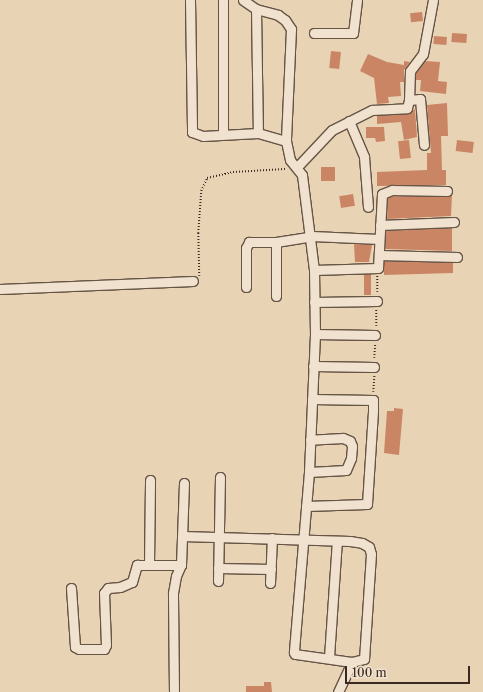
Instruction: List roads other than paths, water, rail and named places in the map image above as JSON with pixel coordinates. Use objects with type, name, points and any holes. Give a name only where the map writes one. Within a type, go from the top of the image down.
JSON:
[{"type":"street","points":[[190,0],[191,129],[200,136],[258,133],[286,141]]},
{"type":"street","points":[[223,0],[223,134]]},
{"type":"street","points":[[182,536],[219,535],[303,539],[362,543],[371,552],[364,658],[352,662],[329,657],[294,653],[303,539],[309,472],[315,334],[312,236],[302,175],[290,160],[286,141],[291,29],[285,20],[278,15],[256,9],[243,0]]},
{"type":"street","points":[[314,33],[353,33],[357,0]]},
{"type":"street","points":[[297,167],[332,130],[372,110],[407,108],[410,71],[423,54],[433,0]]},
{"type":"street","points":[[256,9],[258,133]]},
{"type":"street","points":[[408,100],[420,99],[424,145]]},
{"type":"street","points":[[349,121],[364,157],[368,207]]},
{"type":"street","points":[[314,270],[378,268],[380,197],[385,191],[447,191]]},
{"type":"street","points":[[380,225],[454,222]]},
{"type":"street","points":[[246,287],[247,244],[276,242],[312,236],[379,239]]},
{"type":"street","points":[[276,242],[276,296]]},
{"type":"street","points":[[379,255],[457,257]]},
{"type":"street","points":[[0,289],[193,281]]},
{"type":"street","points":[[314,302],[377,301]]},
{"type":"street","points":[[315,334],[375,336]]},
{"type":"street","points":[[313,366],[374,367]]},
{"type":"street","points":[[306,506],[367,504],[373,400],[312,399]]},
{"type":"street","points":[[309,472],[346,470],[351,458],[352,446],[350,441],[343,438],[310,440]]},
{"type":"street","points":[[218,580],[220,477]]},
{"type":"street","points":[[149,565],[150,480]]},
{"type":"street","points":[[174,692],[173,593],[176,576],[181,565],[184,483]]},
{"type":"street","points":[[270,583],[272,538]]},
{"type":"street","points":[[329,657],[337,541]]},
{"type":"street","points":[[71,588],[75,647],[79,649],[104,649],[104,593],[108,588],[120,587],[132,582],[137,564],[181,565]]},
{"type":"street","points":[[218,568],[271,569]]},
{"type":"street","points":[[338,692],[352,662]]}]
